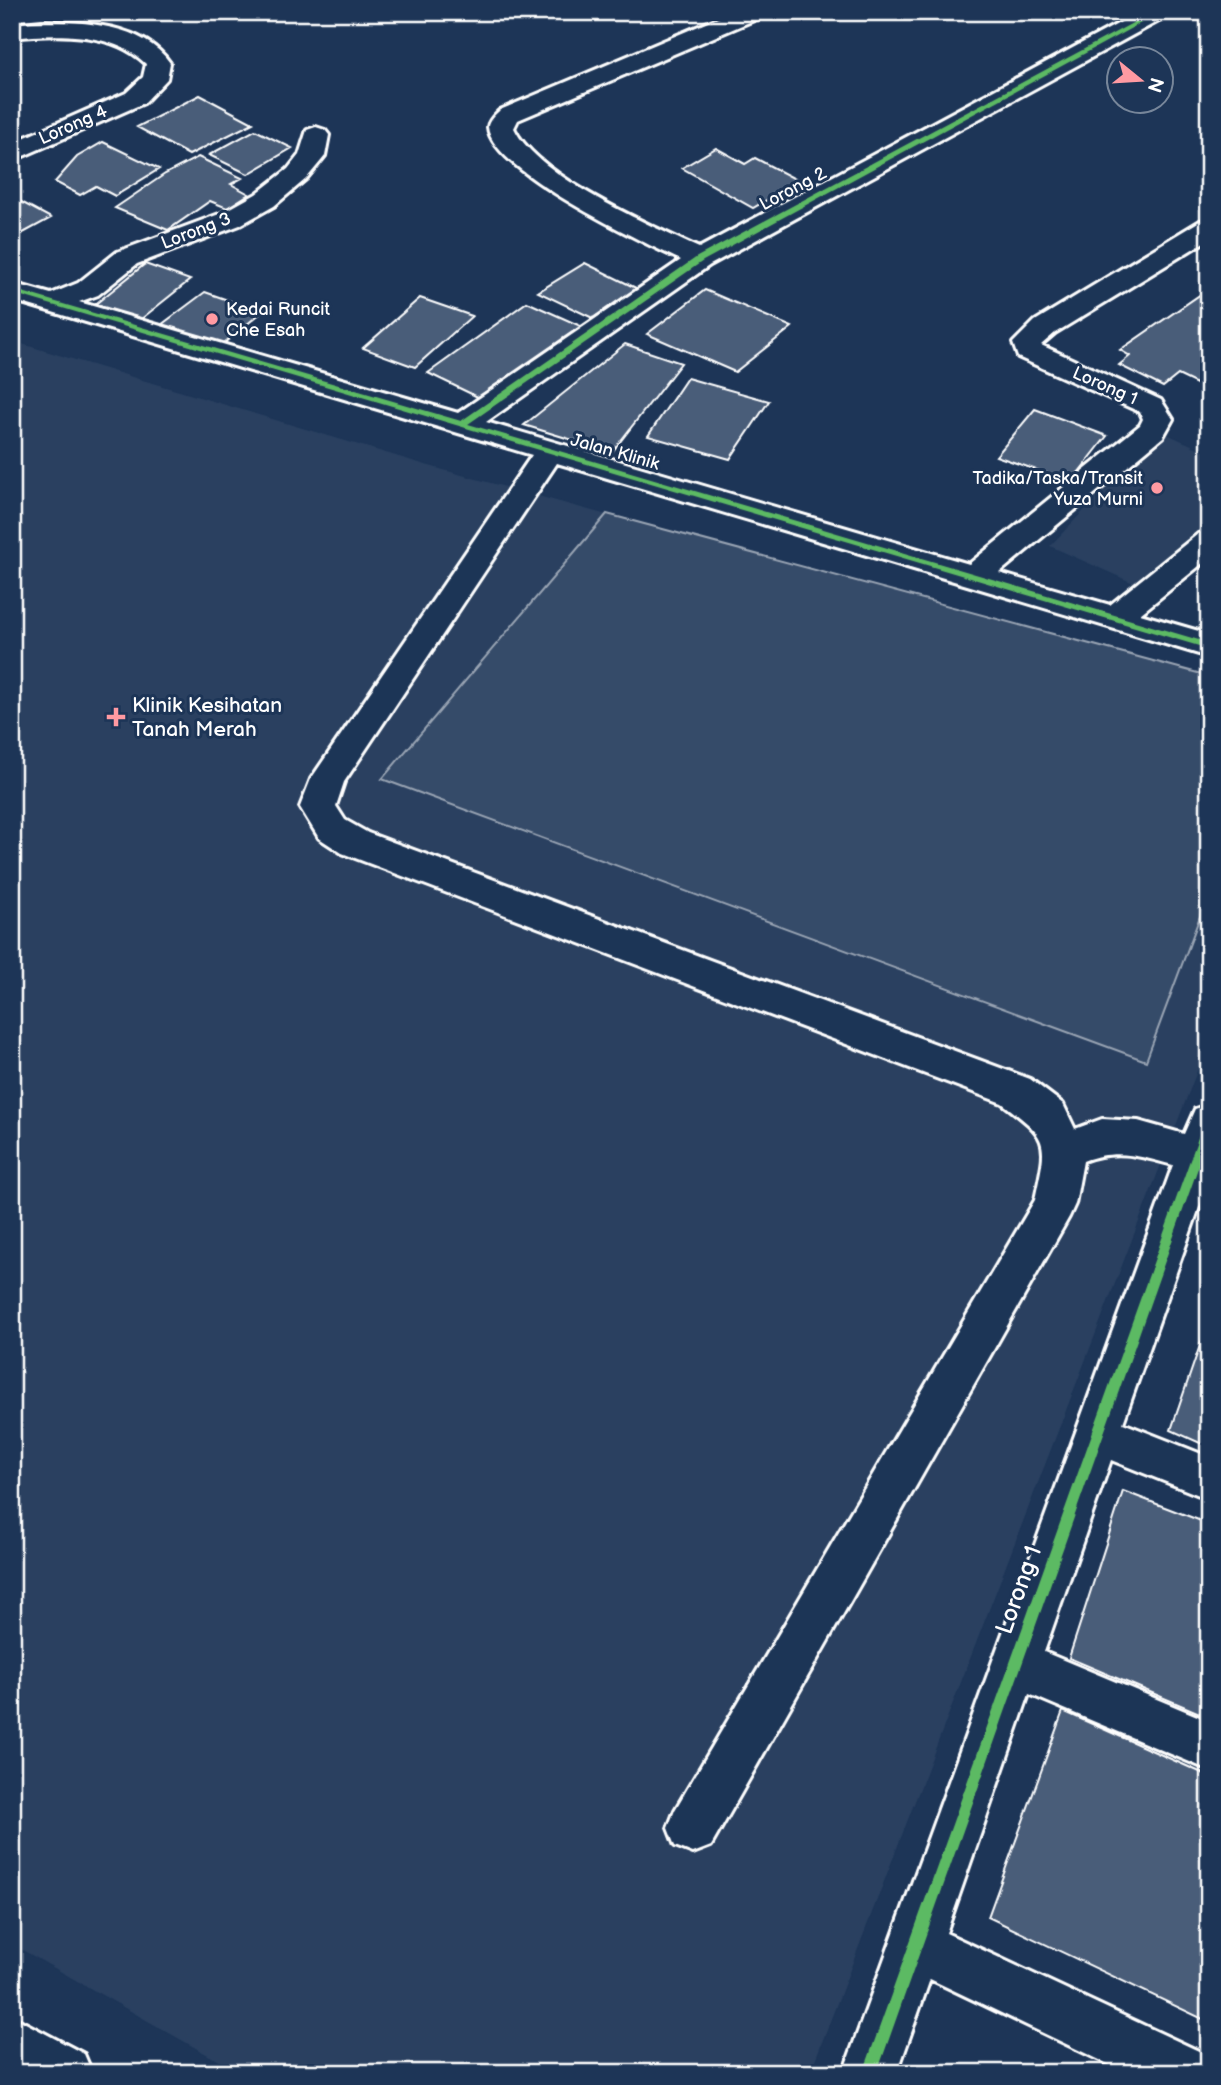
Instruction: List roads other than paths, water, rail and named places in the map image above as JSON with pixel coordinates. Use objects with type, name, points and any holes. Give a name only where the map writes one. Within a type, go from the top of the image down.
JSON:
[{"type":"street","points":[[699,259],[592,206],[515,153],[501,130],[502,122],[509,115],[753,12]]},
{"type":"street","name":"Lorong 2","points":[[461,425],[699,259],[1158,12]]},
{"type":"street","name":"Lorong 4","points":[[12,31],[63,29],[103,34],[138,45],[158,63],[155,79],[135,98],[12,153]]},
{"type":"street","name":"Lorong 3","points":[[52,303],[88,289],[128,258],[231,219],[265,200],[298,174],[312,156],[316,135]]},
{"type":"street","name":"Lorong 1","points":[[974,576],[1153,430],[1158,419],[1151,406],[1028,351],[1027,343],[1045,327],[1209,227]]},
{"type":"street","name":"Jalan Klinik","points":[[12,291],[1209,646]]},
{"type":"street","points":[[550,451],[328,779],[318,807],[331,829],[355,843],[1016,1091],[1049,1116],[1066,1150],[1055,1204],[693,1828]]},
{"type":"street","points":[[1115,618],[1209,541]]},
{"type":"street","points":[[1066,1150],[1102,1136],[1203,1138]]},
{"type":"street","name":"Lorong 1","points":[[870,2073],[1203,1138]]},
{"type":"street","points":[[1098,1434],[1209,1478]]},
{"type":"street","points":[[1015,1664],[1209,1746]]},
{"type":"street","points":[[915,1945],[1186,2073]]},
{"type":"street","points":[[12,2042],[65,2073]]},
{"type":"place","name":"Kedai Runcit Che Esah","points":[[212,319]]},
{"type":"place","name":"Tadika/Taska/Transit Yuza Murni","points":[[1157,488]]},
{"type":"place","name":"Klinik Kesihatan Tanah Merah","points":[[116,717]]}]
